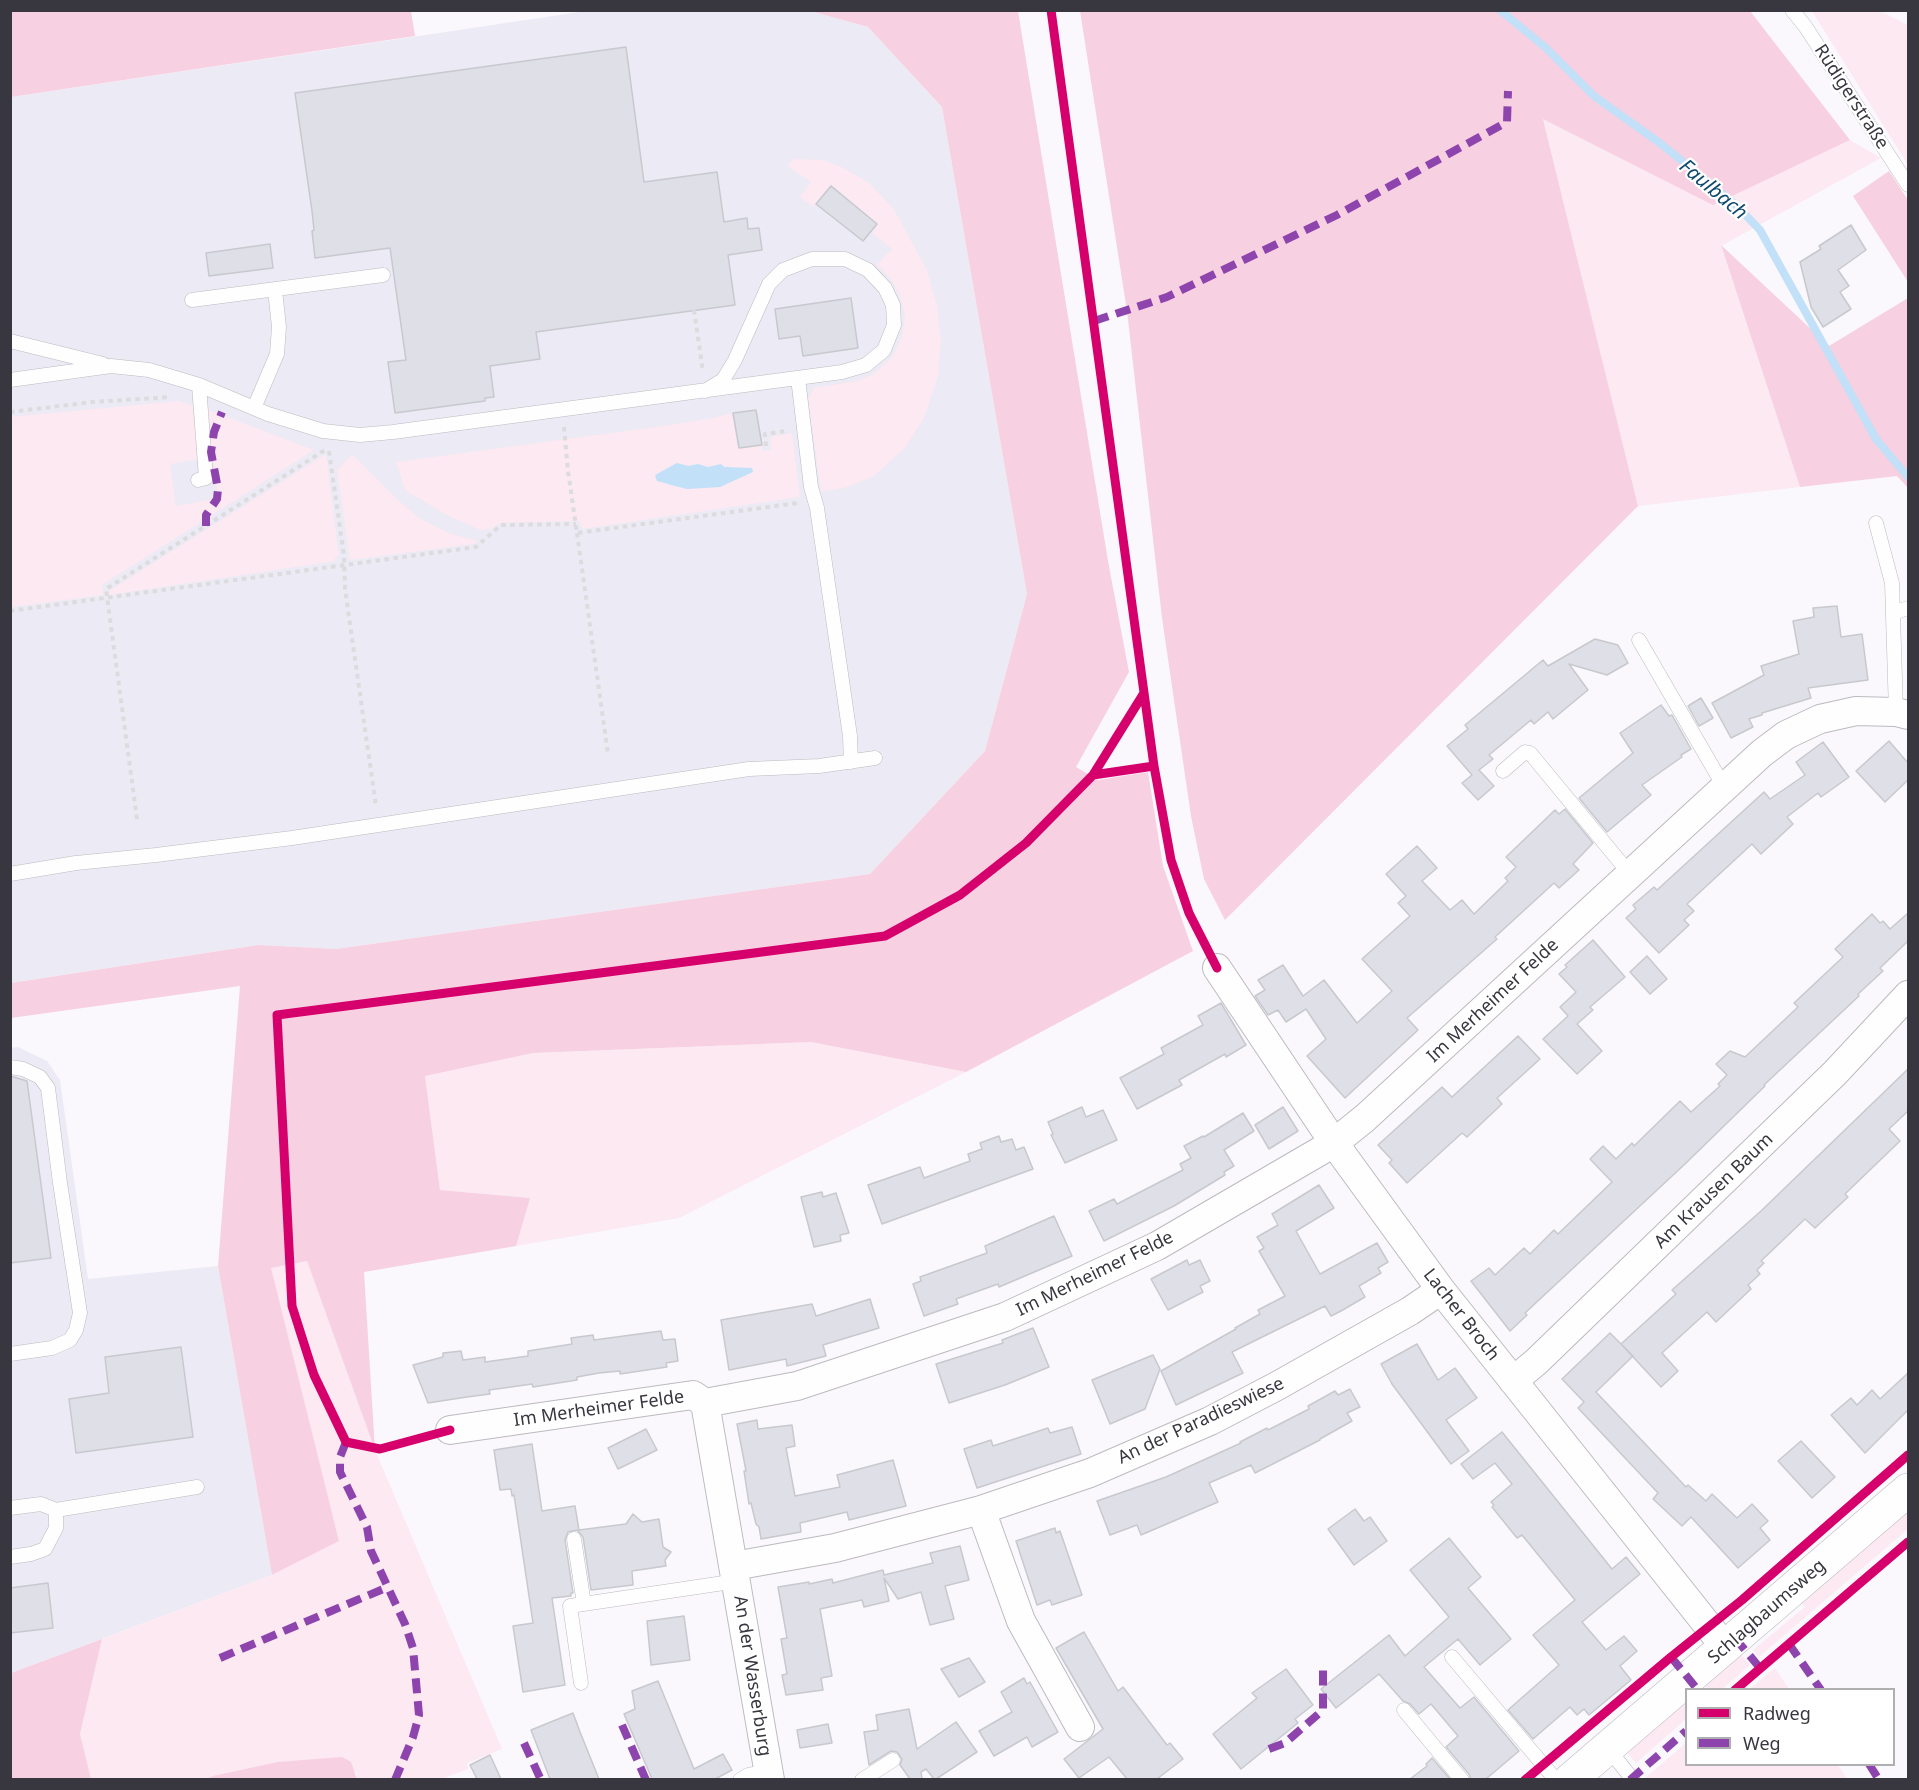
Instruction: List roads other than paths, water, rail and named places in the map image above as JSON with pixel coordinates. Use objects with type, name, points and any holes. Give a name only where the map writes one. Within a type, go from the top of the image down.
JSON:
[{"type":"main road","name":"Schlagbaumsweg","points":[[1570,1779],[1908,1490]]},
{"type":"street","name":"Im Merheimer Felde","points":[[450,1430],[693,1395],[705,1403],[797,1386],[1005,1317],[1157,1246],[1334,1143],[1365,1118],[1762,753],[1786,735],[1820,719],[1856,711],[1902,714]]},
{"type":"street","name":"Lacher Broch","points":[[1217,968],[1334,1143],[1441,1290],[1725,1647]]},
{"type":"street","name":"Am Krausen Baum","points":[[1513,1381],[1536,1362],[1836,1073],[1908,995]]},
{"type":"street","name":"An der Paradieswiese","points":[[736,1573],[981,1510],[1090,1473],[1210,1421],[1410,1311],[1441,1290]]},
{"type":"street","name":"An der Wasserburg","points":[[705,1403],[769,1775]]},
{"type":"street","points":[[981,1510],[1021,1621],[1080,1727]]},
{"type":"lane","name":"Rüdigerstraße","points":[[1791,10],[1805,26],[1908,186]]},
{"type":"lane","points":[[10,342],[111,366],[149,370],[199,385],[254,408],[323,431],[360,435],[563,410],[842,372],[866,365],[884,350],[894,325],[893,305],[885,288],[868,270],[845,259],[812,259],[783,270],[769,284],[735,360],[723,380],[705,390]]},
{"type":"lane","points":[[192,300],[383,275]]},
{"type":"lane","points":[[254,408],[277,354],[279,327],[275,290]]},
{"type":"lane","points":[[10,380],[111,366]]},
{"type":"lane","points":[[798,378],[811,487],[816,501],[850,736],[850,762]]},
{"type":"lane","points":[[198,480],[206,478],[199,385]]},
{"type":"lane","points":[[1876,524],[1892,583],[1902,714]]},
{"type":"lane","points":[[1893,613],[1908,608]]},
{"type":"lane","points":[[1639,640],[1719,778],[1726,786]]},
{"type":"lane","points":[[1503,771],[1525,752],[1530,753],[1630,874]]},
{"type":"lane","points":[[10,874],[76,863],[179,852],[378,825],[749,769],[819,766],[875,758]]},
{"type":"lane","points":[[10,1067],[23,1069],[40,1077],[48,1088],[80,1313],[76,1330],[70,1340],[52,1348],[10,1354]]},
{"type":"lane","points":[[10,1508],[41,1504],[56,1510],[197,1487]]},
{"type":"lane","points":[[10,1557],[45,1549],[56,1528],[56,1510]]},
{"type":"lane","points":[[574,1539],[584,1604],[570,1606],[581,1683]]},
{"type":"lane","name":"An der Wasserburg","points":[[584,1604],[736,1573]]},
{"type":"lane","points":[[1452,1657],[1556,1779]]},
{"type":"lane","points":[[1404,1710],[1462,1779]]},
{"type":"lane","points":[[1607,1747],[1633,1779]]},
{"type":"lane","points":[[862,1779],[893,1760]]},
{"type":"lane","name":"An der Wasserburg","points":[[740,1779],[748,1775],[769,1775]]},
{"type":"water","points":[[677,463],[708,467],[721,464],[724,467],[752,468],[753,472],[720,487],[687,489],[657,481],[655,476],[657,474]]},
{"type":"waterway","name":"Faulbach","points":[[1500,10],[1546,48],[1594,96],[1661,144],[1735,204],[1760,230],[1876,439],[1908,477]]}]
